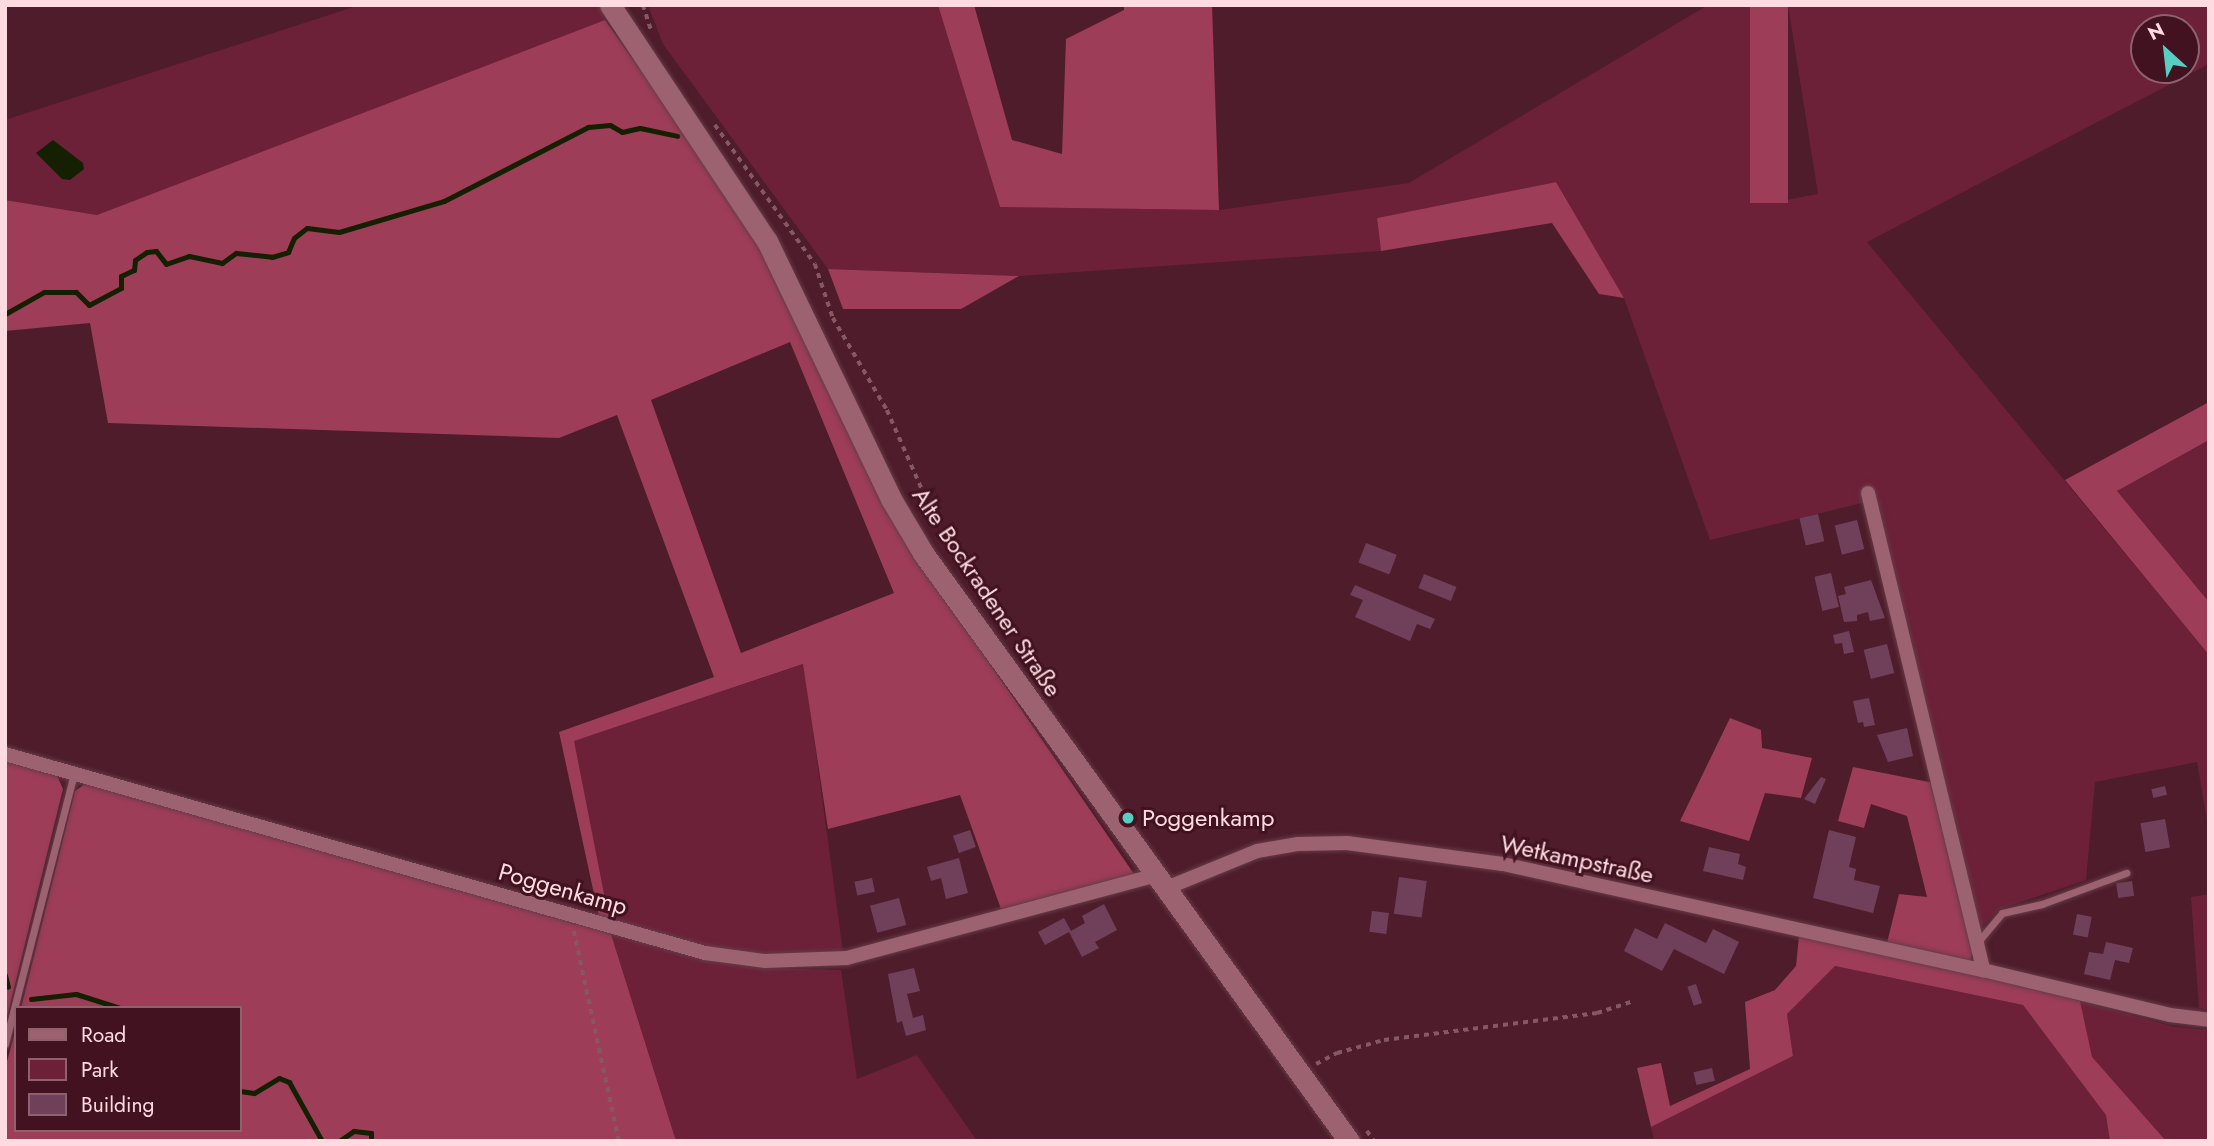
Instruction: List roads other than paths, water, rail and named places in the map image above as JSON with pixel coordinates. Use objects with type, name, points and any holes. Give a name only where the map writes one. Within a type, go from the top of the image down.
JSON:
[{"type":"street","name":"Alte Bockradener Straße","points":[[610,5],[767,241],[891,499],[923,553],[1159,882],[1358,1135]]},
{"type":"street","points":[[1868,493],[1983,970]]},
{"type":"street","name":"Poggenkamp","points":[[5,754],[705,953],[801,962],[847,958],[1159,882]]},
{"type":"street","name":"Wetkampstraße","points":[[1159,882],[1257,851],[1298,844],[1347,843],[1503,864],[1983,970],[2170,1015],[2209,1020]]},
{"type":"lane","points":[[15,1006],[74,772]]},
{"type":"lane","points":[[1977,944],[2002,913],[2042,904],[2126,873]]},
{"type":"lane","points":[[5,1044],[14,1009]]},
{"type":"waterway","points":[[5,314],[44,292],[76,292],[89,305],[121,288],[121,276],[134,270],[135,260],[147,252],[156,251],[166,264],[189,256],[222,263],[236,253],[272,257],[288,252],[294,238],[307,228],[339,232],[444,201],[588,127],[610,125],[622,132],[640,128],[677,136]]},
{"type":"waterway","points":[[5,975],[8,987]]},
{"type":"waterway","points":[[31,999],[76,994],[114,1006]]},
{"type":"waterway","points":[[242,1091],[254,1093],[279,1078],[289,1082],[322,1141]]},
{"type":"waterway","points":[[339,1141],[354,1131],[371,1133],[371,1141]]},
{"type":"place","name":"Poggenkamp","points":[[1128,818]]}]
